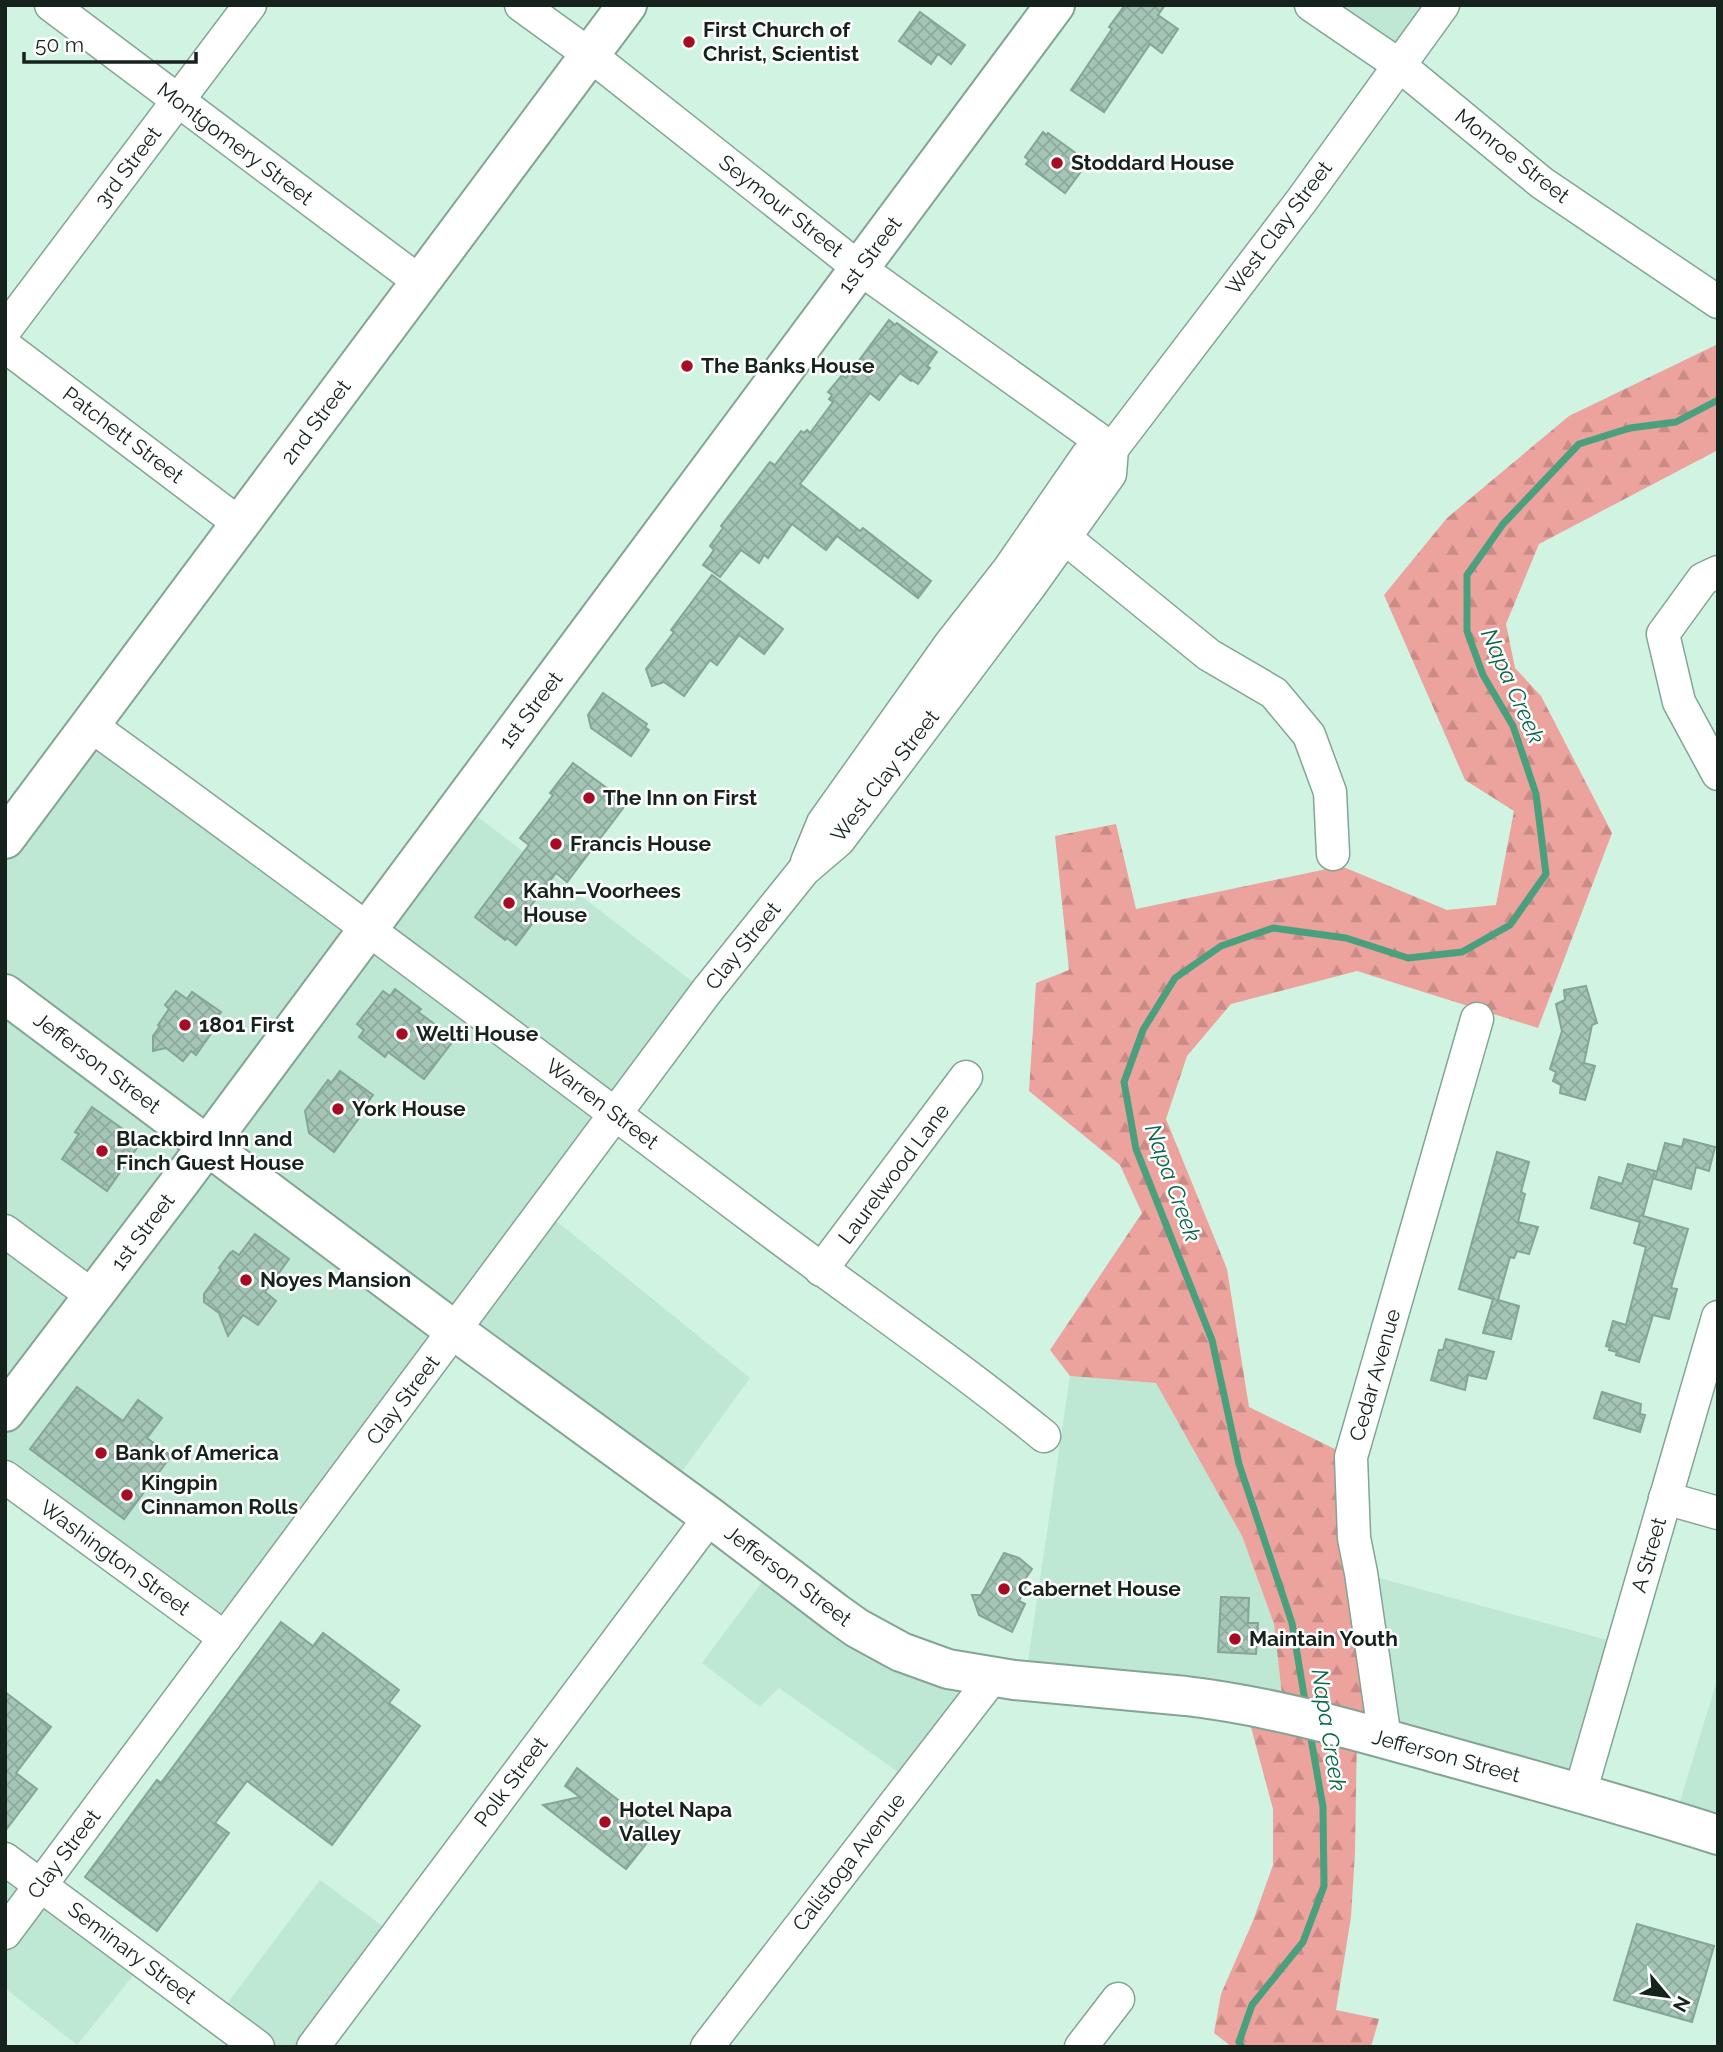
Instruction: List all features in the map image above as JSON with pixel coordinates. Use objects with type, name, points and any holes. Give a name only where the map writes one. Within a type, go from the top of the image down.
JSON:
[{"type":"main road","name":"2nd Street","points":[[5,839],[627,5]]},
{"type":"main road","name":"1st Street","points":[[5,1412],[207,1146],[1055,5]]},
{"type":"main road","name":"Jefferson Street","points":[[5,994],[836,1613],[878,1640],[924,1661],[992,1678],[1216,1699],[1367,1734],[1580,1793],[1718,1835]]},
{"type":"street","name":"Montgomery Street","points":[[51,5],[420,282]]},
{"type":"street","name":"3rd Street","points":[[5,330],[250,5]]},
{"type":"street","name":"Seymour Street","points":[[521,5],[590,55],[859,268],[1112,449]]},
{"type":"street","name":"Monroe Street","points":[[1311,5],[1399,65],[1542,183],[1718,302]]},
{"type":"street","name":"West Clay Street","points":[[804,870],[839,839],[1065,538],[1110,474],[1112,449],[1302,200],[1443,5]]},
{"type":"street","name":"Patchett Street","points":[[5,346],[240,524]]},
{"type":"street","name":"West Clay Street","points":[[804,870],[823,823],[951,643],[1009,569],[1087,456],[1112,449]]},
{"type":"street","points":[[1065,538],[1209,655],[1274,693],[1309,735],[1331,792],[1333,854]]},
{"type":"street","points":[[1718,572],[1703,579],[1663,634],[1679,702],[1718,774]]},
{"type":"street","name":"Warren Street","points":[[90,724],[368,929],[821,1270],[992,1393],[1044,1436]]},
{"type":"street","name":"Clay Street","points":[[5,1933],[706,992],[804,870]]},
{"type":"street","name":"Cedar Avenue","points":[[1367,1734],[1361,1573],[1354,1538],[1351,1457],[1477,1019]]},
{"type":"street","name":"Laurelwood Lane","points":[[821,1270],[966,1077]]},
{"type":"street","points":[[5,1231],[94,1297]]},
{"type":"street","name":"A Street","points":[[1580,1793],[1718,1317]]},
{"type":"street","name":"Washington Street","points":[[5,1477],[225,1639]]},
{"type":"street","points":[[1665,1498],[1718,1513]]},
{"type":"street","name":"Polk Street","points":[[313,2047],[710,1517]]},
{"type":"street","name":"Calistoga Avenue","points":[[707,2047],[992,1678]]},
{"type":"street","name":"Seminary Street","points":[[5,1859],[258,2047]]},
{"type":"street","points":[[1081,2047],[1118,1999]]},
{"type":"shaded area","points":[[1311,5],[1443,5],[1399,65]]},
{"type":"shaded area","points":[[90,725],[368,929],[461,804],[706,992],[544,1211],[750,1378],[670,1488],[455,1331],[225,1638],[5,1477],[5,812]]},
{"type":"shaded area","points":[[1070,1376],[1156,1383],[1242,1536],[1274,1624],[1284,1713],[1025,1681]]},
{"type":"shaded area","points":[[774,1566],[992,1678],[911,1781],[779,1688],[760,1707],[702,1663]]},
{"type":"shaded area","points":[[1361,1573],[1622,1644],[1580,1793],[1397,1740]]},
{"type":"shaded area","points":[[1718,1677],[1718,1835],[1674,1821]]},
{"type":"shaded area","points":[[5,1859],[144,1962],[77,2045],[5,1988]]},
{"type":"shaded area","points":[[320,1880],[396,1936],[313,2047],[258,2047],[217,2017]]},
{"type":"green space","points":[[1718,344],[1718,450],[1539,544],[1506,624],[1515,668],[1541,696],[1612,833],[1538,1028],[1357,971],[1231,1004],[1187,1056],[1166,1119],[1227,1269],[1249,1407],[1351,1457],[1397,1740],[1357,1731],[1351,1917],[1336,2010],[1379,2019],[1371,2047],[1232,2047],[1214,2033],[1221,1994],[1253,1921],[1273,1865],[1273,1809],[1245,1705],[1284,1713],[1274,1624],[1242,1536],[1156,1383],[1070,1376],[1050,1350],[1142,1213],[1120,1165],[1029,1091],[1036,983],[1069,970],[1055,836],[1116,824],[1136,909],[1341,866],[1447,910],[1496,905],[1514,811],[1465,780],[1384,595],[1447,518],[1569,416]]},
{"type":"building","points":[[1125,5],[1165,5],[1158,15],[1178,29],[1162,53],[1150,44],[1104,112],[1071,90]]},
{"type":"building","points":[[920,12],[965,45],[951,64],[938,54],[931,64],[899,41]]},
{"type":"building","name":"Stoddard House","points":[[1043,132],[1088,162],[1065,193],[1026,164],[1029,160],[1025,157]]},
{"type":"building","points":[[889,320],[937,352],[927,366],[930,368],[918,384],[900,373],[879,400],[870,393],[800,484],[860,531],[863,528],[931,581],[918,598],[837,536],[826,550],[792,524],[768,558],[764,555],[759,563],[741,550],[720,577],[703,565],[714,550],[710,546],[723,528],[721,526],[770,462],[775,465],[801,431],[804,433],[807,430],[810,433],[833,402],[829,399],[832,395],[828,392],[842,375],[846,378]]},
{"type":"building","points":[[712,575],[783,629],[764,654],[739,635],[717,665],[710,660],[684,696],[664,682],[652,686],[646,669]]},
{"type":"building","points":[[603,693],[647,724],[645,727],[649,730],[631,756],[591,728],[588,715]]},
{"type":"building","points":[[573,763],[627,803],[567,882],[556,873],[526,912],[535,920],[516,945],[475,917],[529,845],[520,838],[553,795],[550,793]]},
{"type":"building","points":[[1586,986],[1597,1023],[1592,1025],[1584,1063],[1595,1066],[1585,1100],[1560,1093],[1561,1085],[1553,1081],[1556,1072],[1550,1069],[1562,1031],[1556,1004],[1565,1000],[1564,990]]},
{"type":"building","name":"Welti House","points":[[395,989],[421,1009],[418,1012],[453,1041],[424,1079],[388,1052],[385,1057],[359,1037],[364,1030],[357,1024],[383,991],[390,996]]},
{"type":"building","points":[[176,991],[187,999],[192,992],[221,1012],[211,1025],[215,1028],[196,1055],[191,1051],[183,1061],[166,1048],[153,1051],[153,1036],[169,1009],[165,1005]]},
{"type":"building","name":"York House","points":[[340,1071],[373,1095],[334,1152],[309,1133],[305,1111],[328,1080],[331,1083]]},
{"type":"building","name":"Blackbird Inn and Finch Guest House","points":[[92,1107],[141,1142],[107,1191],[62,1159],[79,1134],[75,1132]]},
{"type":"building","points":[[1684,1139],[1715,1147],[1709,1171],[1696,1167],[1691,1189],[1655,1179],[1665,1143],[1682,1147]]},
{"type":"building","points":[[1497,1152],[1529,1162],[1521,1192],[1525,1194],[1518,1222],[1538,1227],[1529,1254],[1517,1251],[1514,1258],[1510,1257],[1498,1300],[1519,1306],[1511,1339],[1483,1333],[1493,1299],[1459,1289]]},
{"type":"building","points":[[1628,1164],[1655,1171],[1643,1216],[1688,1229],[1671,1288],[1677,1289],[1669,1319],[1653,1315],[1639,1362],[1616,1355],[1617,1352],[1606,1346],[1613,1321],[1626,1325],[1646,1247],[1634,1243],[1640,1222],[1591,1208],[1599,1177],[1622,1184]]},
{"type":"building","name":"Noyes Mansion","points":[[255,1234],[289,1259],[265,1292],[276,1301],[258,1325],[243,1315],[228,1336],[219,1313],[204,1302],[204,1294],[230,1253],[233,1251],[239,1255]]},
{"type":"building","points":[[1446,1339],[1494,1352],[1486,1379],[1468,1375],[1465,1390],[1431,1380],[1439,1350],[1443,1350]]},
{"type":"building","name":"Bank of America","points":[[77,1387],[123,1421],[138,1400],[162,1418],[147,1438],[171,1456],[124,1519],[30,1449]]},
{"type":"building","points":[[1602,1392],[1641,1404],[1640,1414],[1645,1415],[1640,1432],[1594,1418]]},
{"type":"building","name":"Cabernet House","points":[[1004,1553],[1019,1558],[1032,1569],[1023,1582],[1027,1584],[1019,1601],[1025,1604],[1012,1632],[979,1615],[972,1595],[981,1595]]},
{"type":"building","points":[[1221,1597],[1249,1598],[1248,1623],[1258,1623],[1256,1654],[1218,1652]]},
{"type":"building","points":[[281,1622],[313,1646],[323,1633],[399,1690],[389,1703],[420,1726],[332,1845],[247,1781],[215,1823],[229,1833],[157,1931],[85,1877],[157,1780],[161,1783]]},
{"type":"building","points":[[5,1692],[51,1727],[16,1773],[37,1789],[5,1831]]},
{"type":"building","name":"Hotel Napa Valley","points":[[577,1768],[654,1828],[647,1837],[650,1839],[626,1869],[543,1805],[580,1797],[565,1786]]},
{"type":"building","points":[[1637,1924],[1714,1946],[1692,2022],[1614,2000]]},
{"type":"waterway","name":"Napa Creek","points":[[1306,1707],[1292,1623],[1239,1464],[1212,1340],[1136,1149],[1124,1082],[1143,1030],[1175,978],[1221,946],[1273,928],[1346,938],[1408,958],[1462,952],[1510,925],[1546,874],[1536,794],[1513,726],[1483,675],[1467,631],[1467,575],[1503,524],[1579,444],[1630,428],[1676,422],[1718,400]]},
{"type":"waterway","name":"Napa Creek","points":[[1242,2047],[1239,2042],[1252,2005],[1303,1942],[1324,1886],[1323,1807],[1310,1733]]},
{"type":"place","name":"First Church of Christ, Scientist","points":[[689,42]]},
{"type":"place","name":"Stoddard House","points":[[1057,163]]},
{"type":"place","name":"The Banks House","points":[[687,366]]},
{"type":"place","name":"The Inn on First","points":[[589,798]]},
{"type":"place","name":"Francis House","points":[[556,844]]},
{"type":"place","name":"Kahn–Voorhees House","points":[[509,903]]},
{"type":"place","name":"1801 First","points":[[185,1025]]},
{"type":"place","name":"Welti House","points":[[402,1034]]},
{"type":"place","name":"York House","points":[[338,1109]]},
{"type":"place","name":"Blackbird Inn and Finch Guest House","points":[[102,1151]]},
{"type":"place","name":"Noyes Mansion","points":[[246,1280]]},
{"type":"place","name":"Bank of America","points":[[101,1453]]},
{"type":"place","name":"Kingpin Cinnamon Rolls","points":[[127,1495]]},
{"type":"place","name":"Cabernet House","points":[[1004,1589]]},
{"type":"place","name":"Maintain Youth","points":[[1235,1639]]},
{"type":"place","name":"Hotel Napa Valley","points":[[605,1822]]}]
